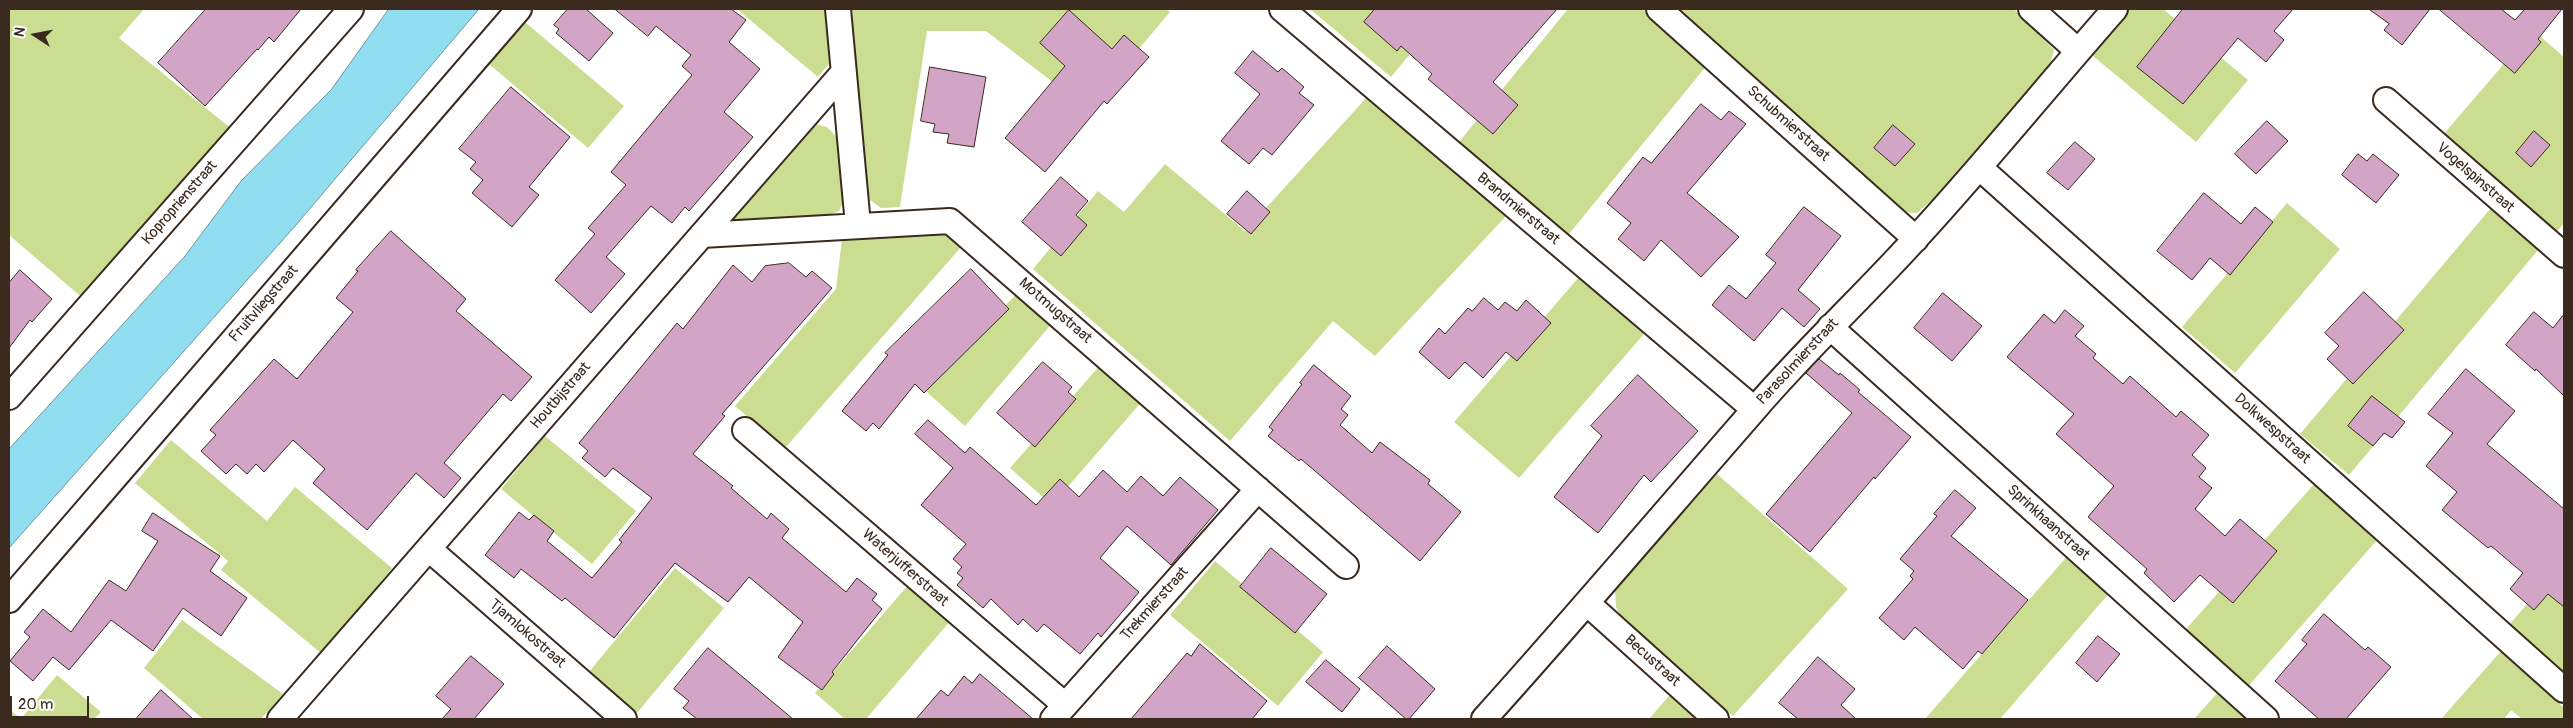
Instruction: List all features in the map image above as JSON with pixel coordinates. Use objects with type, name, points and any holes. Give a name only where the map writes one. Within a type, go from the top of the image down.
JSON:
[{"type":"street","name":"Koproprienstraat","points":[[9,397],[351,9]]},
{"type":"street","name":"Fruitvliegstraat","points":[[9,600],[519,9]]},
{"type":"street","points":[[838,9],[858,225]]},
{"type":"street","name":"Brandmierstraat","points":[[1282,9],[1754,409]]},
{"type":"street","name":"Schubmierstraat","points":[[1659,9],[1916,239]]},
{"type":"street","points":[[2031,9],[2078,52]]},
{"type":"street","name":"Parasolmierstraat","points":[[1484,719],[1588,604],[1754,409],[1830,327],[1916,239],[1980,168],[2115,9]]},
{"type":"street","name":"Houtbijstraat","points":[[280,719],[843,73]]},
{"type":"street","name":"Vogelspinstraat","points":[[2386,100],[2564,255]]},
{"type":"street","name":"Dolkwespstraat","points":[[1980,168],[2564,690]]},
{"type":"street","name":"Motmugstraat","points":[[702,235],[950,220],[1346,566]]},
{"type":"street","name":"Sprinkhaanstraat","points":[[1830,327],[2266,719]]},
{"type":"street","name":"Waterjufferstraat","points":[[745,430],[1059,712]]},
{"type":"street","name":"Trekmierstraat","points":[[1059,712],[1258,489]]},
{"type":"street","name":"Tjamlokostraat","points":[[429,549],[624,719]]},
{"type":"street","name":"Becustraat","points":[[1588,604],[1716,719]]},
{"type":"green space","points":[[9,9],[144,9],[119,38],[233,130],[85,300],[9,235]]},
{"type":"green space","points":[[737,9],[826,9],[829,64],[818,77]]},
{"type":"green space","points":[[852,9],[1166,9],[1170,12],[1088,109],[986,31],[927,31],[900,207],[881,208],[870,200],[865,182]]},
{"type":"green space","points":[[1310,9],[1447,9],[1391,77]]},
{"type":"green space","points":[[1568,9],[1642,9],[1708,64],[1564,240],[1454,148]]},
{"type":"green space","points":[[1666,9],[2014,9],[2054,50],[2050,65],[1931,201],[1917,213],[1901,212]]},
{"type":"green space","points":[[2110,9],[2163,9],[2248,80],[2196,142],[2080,45]]},
{"type":"green space","points":[[525,22],[624,106],[588,148],[489,64]]},
{"type":"green space","points":[[2533,30],[2564,57],[2564,223],[2555,234],[2442,136]]},
{"type":"green space","points":[[1368,96],[1508,214],[1375,356],[1333,321],[1230,441],[1033,269],[1098,191],[1124,212],[1165,164],[1245,231]]},
{"type":"green space","points":[[816,124],[827,127],[838,138],[843,202],[839,211],[818,219],[731,220]]},
{"type":"green space","points":[[2496,202],[2544,243],[2349,475],[2300,434]]},
{"type":"green space","points":[[2287,203],[2340,249],[2235,373],[2182,327]]},
{"type":"green space","points":[[948,233],[962,246],[785,448],[735,406],[836,289],[842,239]]},
{"type":"green space","points":[[1579,277],[1644,334],[1519,478],[1454,422]]},
{"type":"green space","points":[[1019,292],[1053,322],[965,426],[921,387]]},
{"type":"green space","points":[[1102,363],[1144,399],[1052,505],[1010,468]]},
{"type":"green space","points":[[545,436],[636,511],[592,564],[501,489]]},
{"type":"green space","points":[[171,440],[267,521],[295,487],[392,568],[322,654],[221,570],[228,561],[135,483]]},
{"type":"green space","points":[[1717,474],[1848,589],[1733,716],[1622,619],[1616,607],[1615,589]]},
{"type":"green space","points":[[2315,483],[2378,539],[2243,692],[2180,636]]},
{"type":"green space","points":[[2070,553],[2112,590],[2000,719],[1925,719]]},
{"type":"green space","points":[[2564,560],[2564,673],[2510,624]]},
{"type":"green space","points":[[1215,561],[1323,652],[1278,706],[1170,615]]},
{"type":"green space","points":[[675,568],[724,608],[637,713],[588,673]]},
{"type":"green space","points":[[909,584],[951,620],[866,719],[845,719],[815,693]]},
{"type":"green space","points":[[182,620],[283,694],[261,719],[203,719],[144,668]]},
{"type":"green space","points":[[2502,650],[2564,708],[2564,719],[2522,719],[2511,710],[2504,719],[2441,719]]},
{"type":"green space","points":[[57,675],[101,712],[94,719],[21,719]]},
{"type":"green space","points":[[1674,690],[1706,719],[1649,719]]},
{"type":"green space","points":[[2219,691],[2251,719],[2194,719]]},
{"type":"green space","points":[[9,709],[21,719],[9,719]]},
{"type":"water","points":[[389,9],[479,9],[296,225],[9,548],[9,449],[185,256],[241,181],[331,90]]},
{"type":"building","points":[[206,9],[301,9],[274,42],[269,37],[205,106],[158,63]]},
{"type":"building","points":[[568,9],[586,9],[613,33],[589,61],[556,33],[559,29],[554,25]]},
{"type":"building","points":[[615,9],[731,9],[746,20],[729,42],[760,69],[724,112],[753,137],[689,211],[685,207],[672,223],[651,206],[606,257],[625,274],[591,313],[555,280],[595,234],[588,228],[626,185],[611,172],[692,75],[682,66],[691,55],[656,26],[648,36]]},
{"type":"building","points":[[1375,9],[1557,9],[1493,82],[1518,105],[1493,134],[1428,79],[1432,74],[1401,46],[1397,51],[1364,22]]},
{"type":"building","points":[[2183,9],[2293,9],[2274,31],[2284,40],[2266,62],[2238,38],[2183,104],[2137,67]]},
{"type":"building","points":[[2369,9],[2430,9],[2402,45],[2384,30],[2389,24]]},
{"type":"building","points":[[2439,9],[2501,9],[2515,20],[2525,9],[2562,9],[2538,39],[2541,42],[2515,73]]},
{"type":"building","points":[[1069,10],[1112,49],[1124,35],[1149,57],[1107,104],[1104,101],[1045,172],[1005,138],[1065,66],[1040,43]]},
{"type":"building","points":[[1253,51],[1278,72],[1282,68],[1304,87],[1299,93],[1314,105],[1272,155],[1263,148],[1249,164],[1221,141],[1260,94],[1235,73]]},
{"type":"building","points":[[930,67],[986,77],[974,147],[947,143],[949,134],[933,132],[935,124],[921,121]]},
{"type":"building","points":[[511,87],[570,137],[529,187],[539,195],[512,227],[472,193],[483,180],[470,169],[476,162],[459,149]]},
{"type":"building","points":[[1701,104],[1721,120],[1729,111],[1746,124],[1687,193],[1739,237],[1701,277],[1661,240],[1644,261],[1618,239],[1631,223],[1607,203],[1643,157],[1651,163]]},
{"type":"building","points":[[2267,121],[2288,141],[2256,174],[2235,154]]},
{"type":"building","points":[[1893,125],[1915,144],[1895,166],[1874,148]]},
{"type":"building","points":[[2534,131],[2550,145],[2531,167],[2516,153]]},
{"type":"building","points":[[2075,142],[2095,159],[2068,190],[2047,173]]},
{"type":"building","points":[[2358,154],[2367,161],[2373,154],[2399,175],[2376,203],[2342,175]]},
{"type":"building","points":[[1061,177],[1088,201],[1076,215],[1087,225],[1061,256],[1022,222]]},
{"type":"building","points":[[1247,191],[1270,212],[1251,234],[1227,214]]},
{"type":"building","points":[[2204,193],[2241,224],[2255,207],[2273,222],[2230,275],[2210,258],[2192,280],[2157,251]]},
{"type":"building","points":[[1804,207],[1841,236],[1798,290],[1820,309],[1804,327],[1782,308],[1754,341],[1712,305],[1729,285],[1746,299],[1776,263],[1766,255]]},
{"type":"building","points":[[391,231],[466,299],[456,311],[532,377],[511,401],[503,394],[444,463],[461,478],[444,498],[416,473],[367,530],[313,483],[325,469],[293,440],[264,472],[256,464],[247,474],[236,464],[226,474],[201,451],[216,435],[210,430],[274,359],[297,379],[353,312],[336,298],[358,271],[356,270]]},
{"type":"building","points":[[789,263],[806,277],[812,271],[832,288],[722,414],[725,416],[693,454],[733,486],[731,488],[767,519],[771,513],[789,529],[782,538],[846,592],[857,578],[877,594],[872,600],[882,609],[832,672],[834,674],[822,690],[778,657],[803,622],[749,577],[728,602],[675,563],[614,638],[565,598],[562,601],[521,569],[514,578],[485,555],[519,512],[529,520],[534,515],[554,531],[547,541],[592,578],[622,542],[619,540],[652,498],[613,468],[605,477],[582,458],[588,451],[579,443],[677,323],[683,329],[733,265],[752,282],[765,266]]},
{"type":"building","points":[[971,269],[1009,309],[924,393],[915,384],[879,429],[873,423],[866,431],[842,411],[888,355],[885,353]]},
{"type":"building","points":[[20,270],[52,299],[32,322],[30,320],[9,348],[9,283]]},
{"type":"building","points":[[2364,292],[2404,330],[2353,384],[2327,359],[2339,346],[2325,333]]},
{"type":"building","points":[[1943,293],[1982,326],[1952,361],[1914,328]]},
{"type":"building","points":[[1484,298],[1498,310],[1505,302],[1517,311],[1526,300],[1551,323],[1517,361],[1506,352],[1483,378],[1465,362],[1449,379],[1419,352],[1439,328],[1445,334],[1468,308],[1472,311]]},
{"type":"building","points":[[2065,310],[2084,326],[2075,336],[2096,354],[2093,358],[2123,384],[2130,376],[2176,417],[2181,411],[2209,435],[2192,455],[2206,468],[2199,477],[2212,488],[2195,509],[2225,536],[2240,519],[2277,551],[2233,603],[2200,575],[2174,602],[2144,573],[2147,569],[2088,517],[2114,486],[2056,434],[2074,414],[2007,357],[2044,314],[2054,323]]},
{"type":"building","points":[[2534,312],[2553,328],[2564,314],[2564,396],[2536,369],[2535,371],[2506,345]]},
{"type":"building","points":[[1819,359],[1839,375],[1840,373],[1860,390],[1858,392],[1911,437],[1810,552],[1766,514],[1852,413],[1806,373]]},
{"type":"building","points":[[1043,362],[1072,387],[1068,392],[1076,399],[1035,447],[997,413]]},
{"type":"building","points":[[1314,365],[1351,396],[1341,409],[1348,415],[1340,425],[1372,453],[1380,442],[1430,480],[1428,484],[1461,512],[1420,561],[1301,459],[1299,461],[1268,436],[1273,430],[1269,427]]},
{"type":"building","points":[[2466,369],[2515,411],[2487,444],[2564,509],[2564,607],[2548,594],[2534,610],[2510,589],[2523,573],[2491,546],[2488,548],[2442,510],[2457,492],[2426,466],[2453,433],[2428,414]]},
{"type":"building","points":[[1638,375],[1698,431],[1651,482],[1644,475],[1598,533],[1554,497],[1602,436],[1591,426]]},
{"type":"building","points":[[2372,396],[2405,422],[2392,438],[2384,433],[2373,446],[2348,426]]},
{"type":"building","points":[[928,420],[965,453],[970,447],[1036,505],[1060,479],[1079,497],[1103,470],[1127,492],[1141,476],[1163,496],[1180,477],[1218,510],[1171,565],[1127,526],[1100,558],[1139,592],[1101,637],[1098,633],[1080,654],[1044,624],[1037,632],[1023,619],[1018,625],[991,599],[983,608],[957,585],[963,578],[957,573],[962,567],[953,559],[966,544],[921,505],[953,468],[915,434]]},
{"type":"building","points":[[1955,490],[1976,508],[1951,536],[2028,600],[1982,654],[1978,651],[1963,669],[1915,627],[1904,640],[1879,618],[1913,579],[1910,576],[1914,571],[1900,559],[1937,516],[1934,514]]},
{"type":"building","points":[[153,513],[220,556],[210,571],[247,598],[221,636],[183,608],[153,651],[111,620],[69,670],[53,657],[33,681],[10,661],[30,637],[24,632],[43,609],[71,632],[109,580],[126,591],[158,541],[142,531]]},
{"type":"building","points":[[1271,548],[1327,594],[1295,633],[1240,587]]},
{"type":"building","points":[[2324,614],[2365,650],[2368,647],[2391,667],[2346,719],[2319,719],[2275,681],[2307,644],[2302,640]]},
{"type":"building","points":[[2098,636],[2120,654],[2097,682],[2076,663]]},
{"type":"building","points":[[1200,644],[1267,701],[1252,719],[1131,719],[1187,653],[1191,656]]},
{"type":"building","points":[[1387,646],[1435,689],[1409,719],[1406,719],[1359,678]]},
{"type":"building","points":[[708,648],[793,719],[697,719],[683,708],[689,701],[674,689]]},
{"type":"building","points":[[471,656],[504,684],[474,719],[442,719],[451,709],[436,696]]},
{"type":"building","points":[[1818,657],[1855,689],[1841,705],[1856,719],[1798,719],[1779,703]]},
{"type":"building","points":[[1326,660],[1360,689],[1342,712],[1306,682]]},
{"type":"building","points":[[980,674],[1033,719],[916,719],[941,690],[948,696],[964,676],[972,683]]},
{"type":"building","points":[[161,690],[193,719],[136,719]]}]
